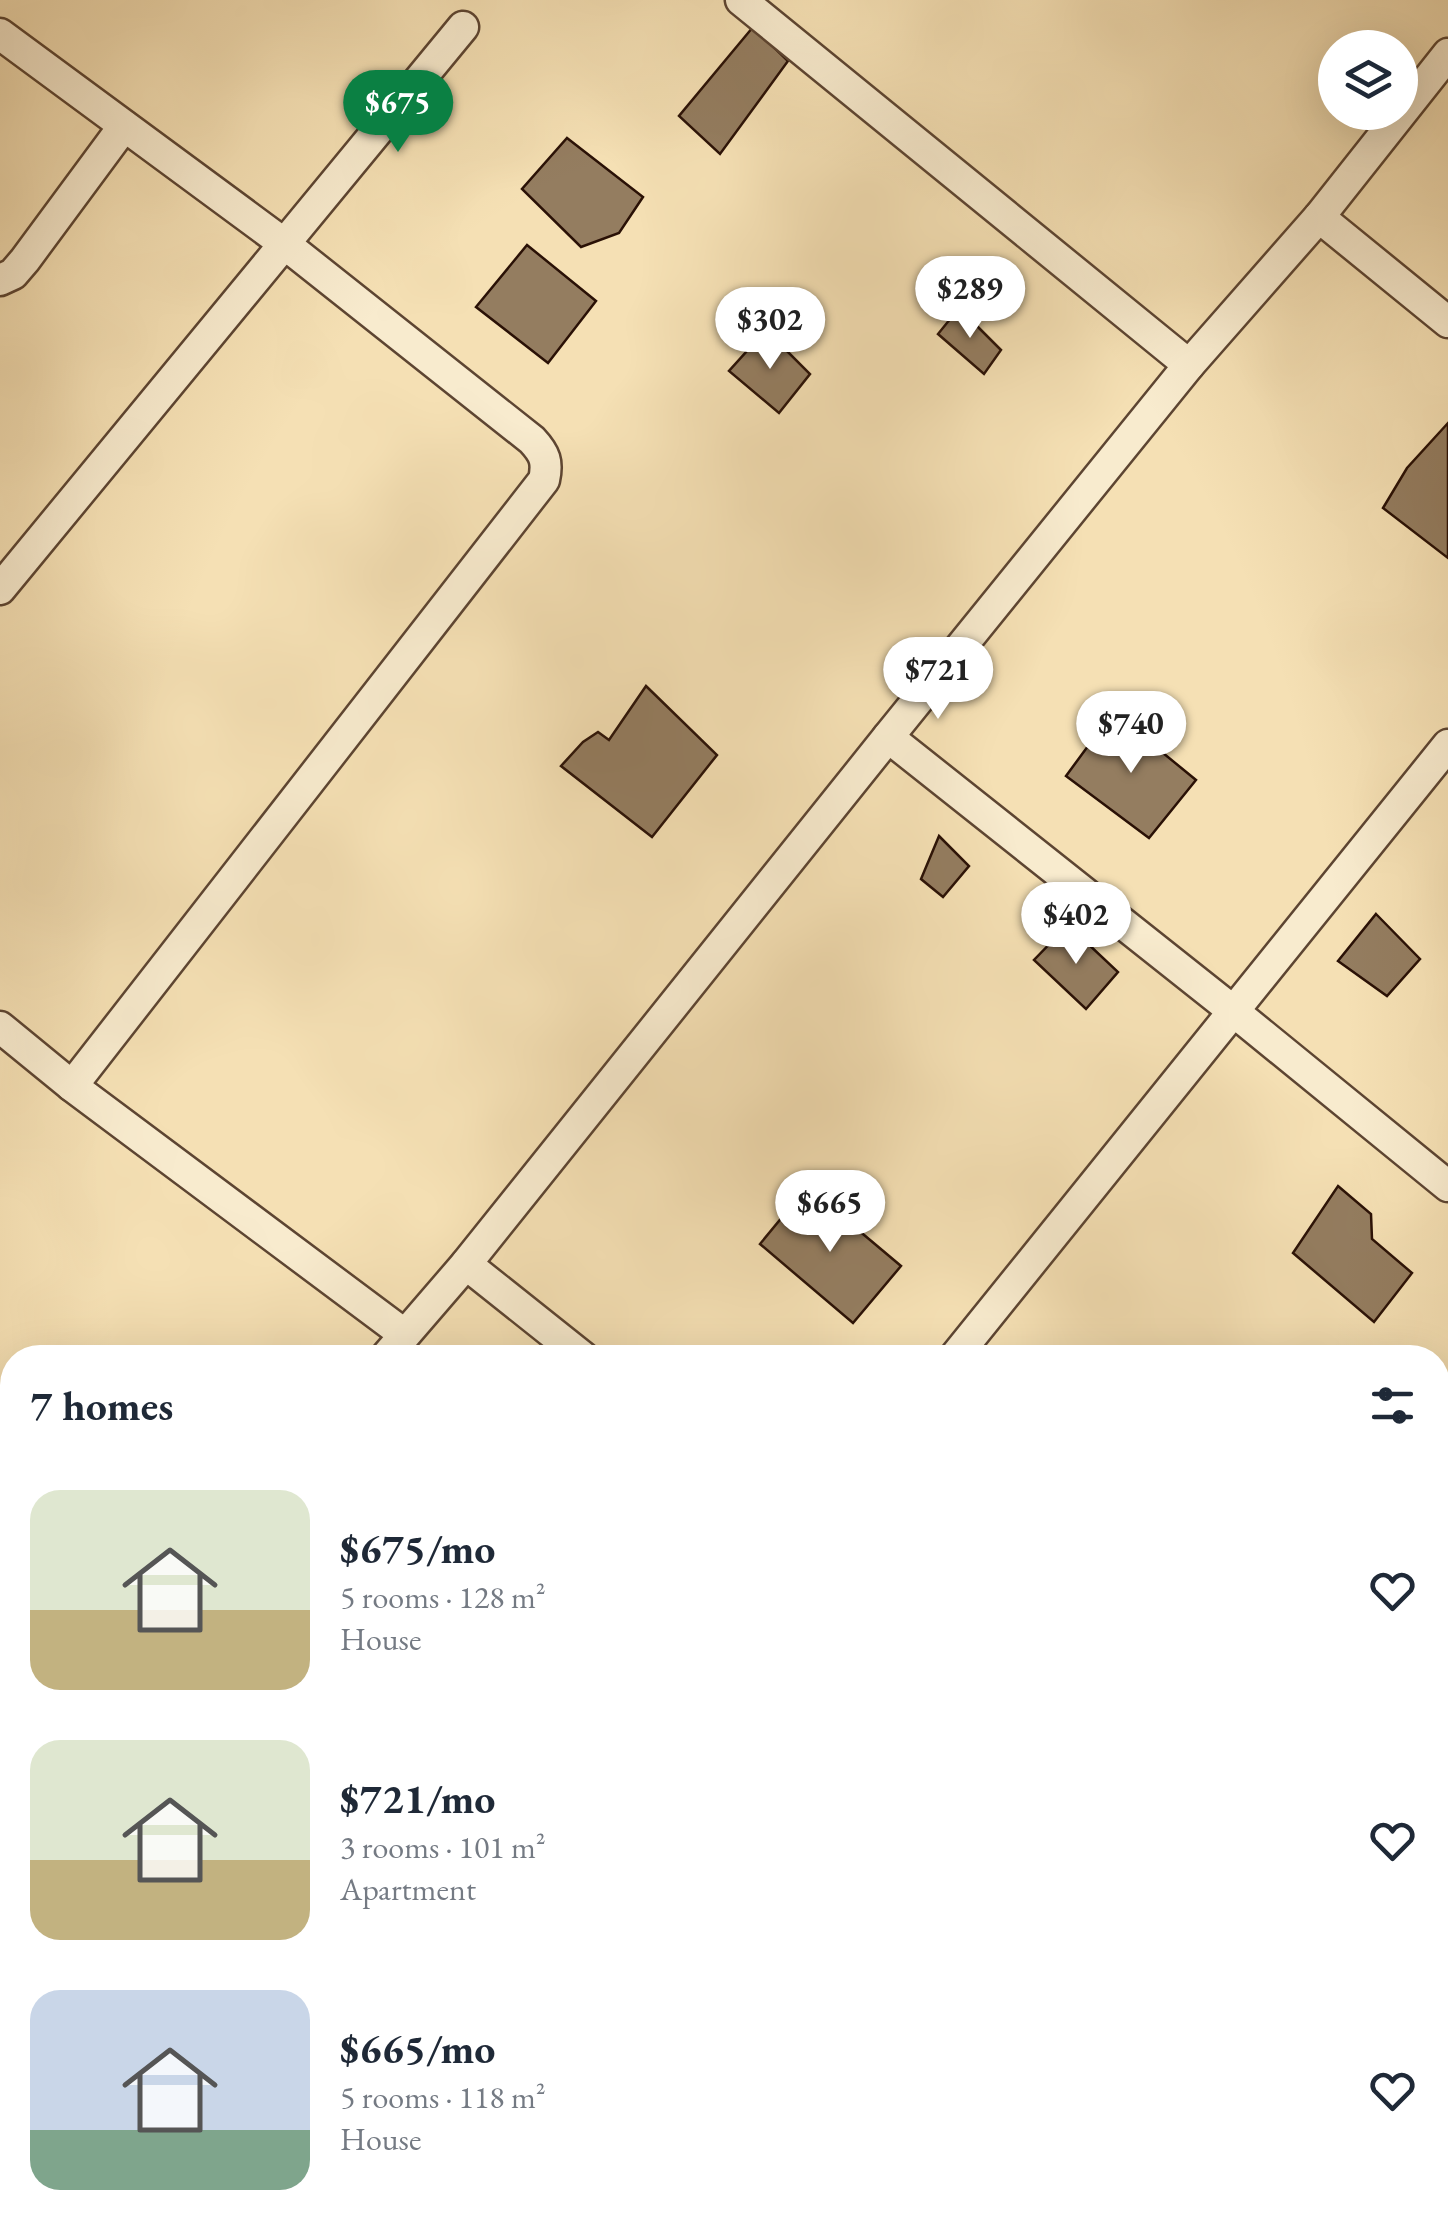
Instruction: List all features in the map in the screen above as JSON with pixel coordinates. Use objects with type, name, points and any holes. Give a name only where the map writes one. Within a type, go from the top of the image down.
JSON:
[{"type":"street","points":[[741,0],[1190,365]]},
{"type":"street","points":[[2,583],[463,27]]},
{"type":"street","points":[[0,34],[286,245],[532,440],[544,453],[547,466],[544,480],[72,1086]]},
{"type":"street","points":[[396,1345],[466,1264],[1190,365],[1319,216],[1448,54]]},
{"type":"street","points":[[0,280],[13,274],[124,126]]},
{"type":"street","points":[[1319,216],[1448,322]]},
{"type":"street","points":[[888,736],[1448,1186]]},
{"type":"street","points":[[964,1345],[1448,745]]},
{"type":"street","points":[[0,1027],[394,1345]]},
{"type":"street","points":[[466,1264],[568,1345]]},
{"type":"building","points":[[753,27],[788,61],[720,154],[679,116]]},
{"type":"building","points":[[567,138],[643,197],[619,233],[581,247],[522,189]]},
{"type":"building","points":[[527,245],[596,301],[548,363],[476,307]]},
{"type":"building","points":[[959,308],[1001,350],[984,374],[938,334]]},
{"type":"building","points":[[766,330],[810,374],[779,413],[729,371]]},
{"type":"building","points":[[1448,423],[1448,558],[1383,508],[1407,468]]},
{"type":"building","points":[[646,686],[717,755],[652,837],[561,766],[598,732],[609,740]]},
{"type":"building","points":[[1113,712],[1196,780],[1149,838],[1066,776]]},
{"type":"building","points":[[939,836],[969,866],[943,897],[921,879]]},
{"type":"building","points":[[1376,914],[1420,959],[1387,996],[1338,961]]},
{"type":"building","points":[[1068,925],[1118,972],[1086,1009],[1034,960]]},
{"type":"building","points":[[1338,1186],[1371,1214],[1372,1239],[1412,1273],[1374,1322],[1293,1253]]},
{"type":"building","points":[[807,1187],[901,1266],[853,1323],[760,1244]]}]
